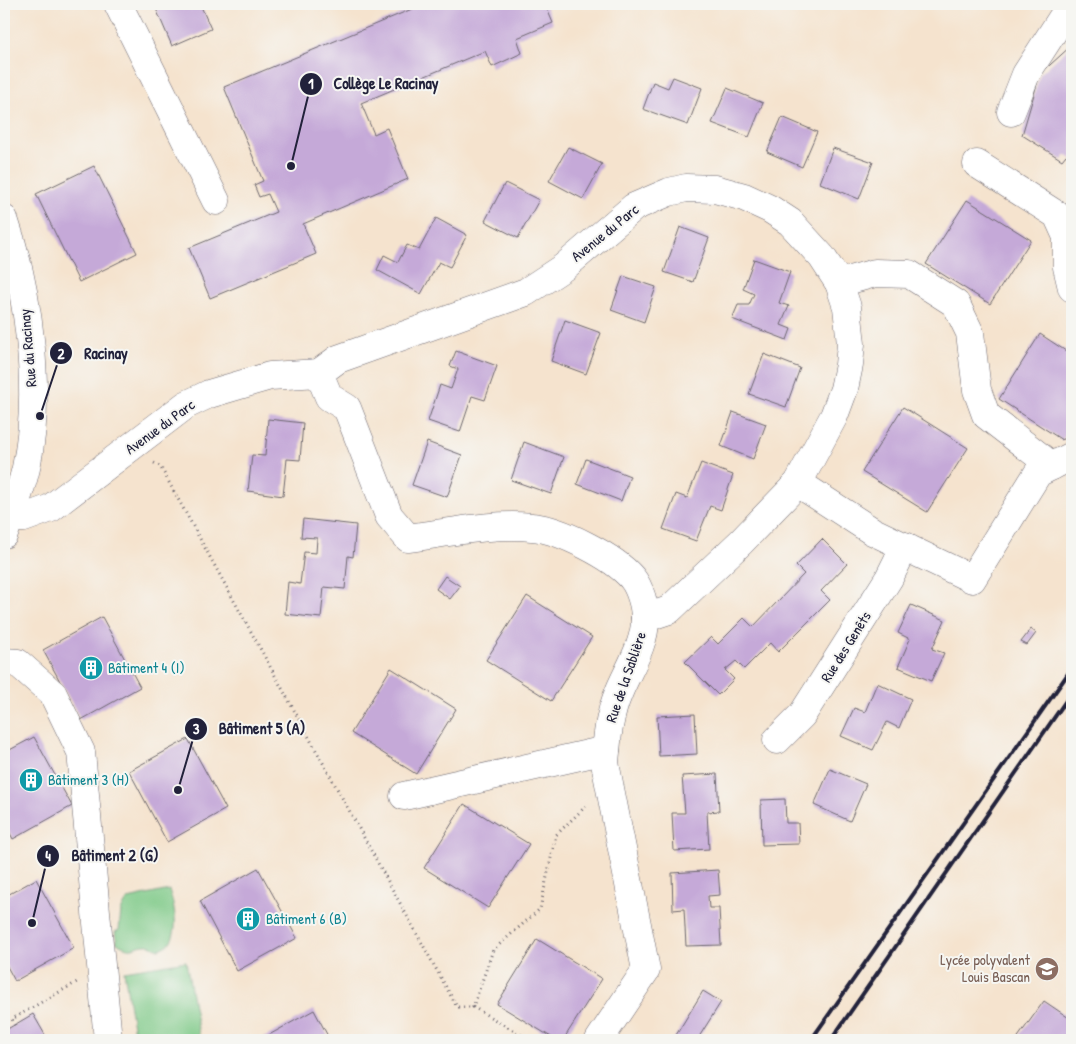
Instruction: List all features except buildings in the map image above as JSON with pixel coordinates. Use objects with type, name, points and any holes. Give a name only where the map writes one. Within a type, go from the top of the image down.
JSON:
[{"type":"street","points":[[118,4],[216,201]]},
{"type":"street","points":[[1010,112],[1026,74],[1071,4]]},
{"type":"street","points":[[977,164],[1057,215],[1067,238],[1067,267],[1072,288]]},
{"type":"street","name":"Avenue du Parc","points":[[7,527],[24,518],[51,508],[186,405],[209,394],[270,376],[319,373],[338,359],[526,292],[564,267],[634,207],[650,198],[686,188],[715,189],[744,197],[770,209],[790,222],[822,256],[839,283],[847,307],[851,344],[850,366],[834,416],[798,483],[742,542],[669,610],[646,618]]},
{"type":"street","name":"Rue du Racinay","points":[[4,219],[23,297],[32,373],[32,419],[26,469],[7,527]]},
{"type":"street","points":[[839,283],[875,272],[909,274],[956,304],[970,333],[977,390],[986,415],[1062,461]]},
{"type":"street","name":"Rue de la Sablière","points":[[319,373],[329,396],[346,408],[389,516],[408,538],[514,527],[534,527],[564,536],[622,568],[633,579],[641,595],[646,618],[640,644],[618,694],[607,729],[605,763],[646,970],[599,1040]]},
{"type":"street","points":[[798,483],[872,531],[972,579],[1038,473],[1062,461]]},
{"type":"street","name":"Rue des Genêts","points":[[777,740],[802,715],[889,578],[905,546]]},
{"type":"street","points":[[4,662],[18,663],[53,694],[81,752],[108,1040]]},
{"type":"street","points":[[404,796],[606,750]]},
{"type":"path","points":[[151,461],[160,466],[457,1007],[473,1007],[530,1040]]},
{"type":"path","points":[[473,1007],[493,950],[540,909],[556,834],[609,782]]},
{"type":"path","points":[[15,1025],[12,1019],[101,968]]},
{"type":"green space","points":[[169,890],[175,914],[175,923],[172,940],[167,946],[159,949],[148,945],[127,948],[117,943],[115,932],[119,930],[121,910],[128,899]]},
{"type":"green space","points":[[186,961],[200,1040],[135,1040],[124,971]]},
{"type":"railway","points":[[811,1040],[1072,668]]},
{"type":"railway","points":[[831,1040],[1072,692]]},
{"type":"place","name":"Collège Le Racinay","points":[[291,166]]},
{"type":"place","name":"Racinay","points":[[40,416]]},
{"type":"place","name":"Bâtiment 4 (I)","points":[[91,668]]},
{"type":"place","name":"Bâtiment 3 (H)","points":[[31,780]]},
{"type":"place","name":"Bâtiment 5 (A)","points":[[178,790]]},
{"type":"place","name":"Bâtiment 6 (B)","points":[[248,919]]},
{"type":"place","name":"Bâtiment 2 (G)","points":[[32,923]]},
{"type":"place","name":"Lycée polyvalent Louis Bascan","points":[[1047,969]]}]
